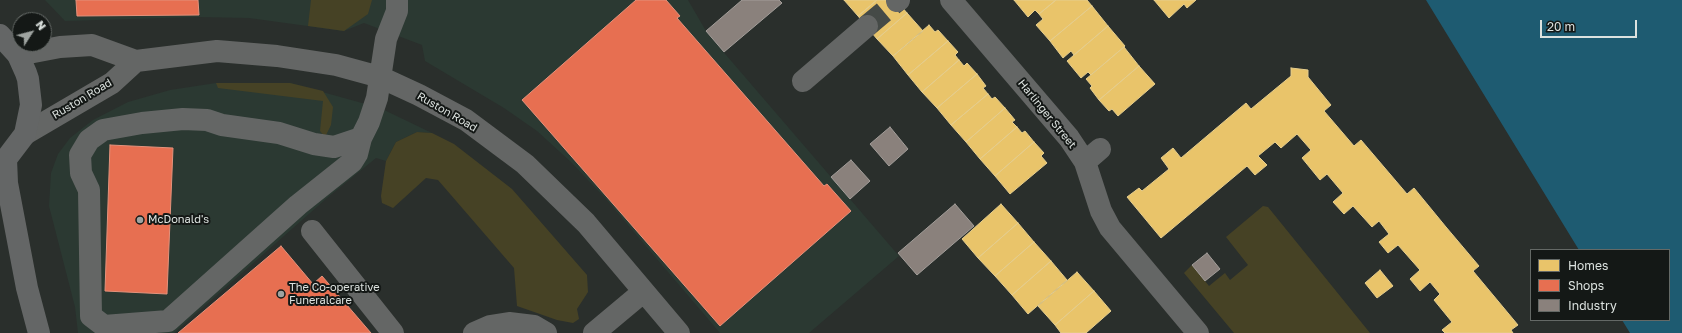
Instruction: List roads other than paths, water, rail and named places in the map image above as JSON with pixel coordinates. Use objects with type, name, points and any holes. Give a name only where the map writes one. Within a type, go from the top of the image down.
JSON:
[{"type":"main road","points":[[0,35],[18,55],[28,79],[31,105],[25,134],[3,161],[25,281],[39,333]]},
{"type":"street","points":[[361,138],[334,147],[314,144],[279,133],[222,125],[207,120],[142,123],[103,130],[89,140],[80,155],[81,173],[89,190],[92,325],[161,327],[298,205],[352,162],[357,154],[361,138],[373,113],[377,98],[386,39],[397,11],[397,0]]},
{"type":"street","name":"Harlinger Street","points":[[951,0],[1069,138],[1092,156],[1101,211],[1110,228],[1198,333]]},
{"type":"street","points":[[803,81],[867,26]]},
{"type":"street","name":"Ruston Road","points":[[18,55],[60,47],[92,45],[136,61],[217,51],[277,56],[336,65],[380,77],[419,95],[466,120],[525,164],[586,223],[678,333]]},
{"type":"street","name":"Ruston Road","points":[[25,134],[112,83],[136,61]]},
{"type":"street","points":[[312,231],[392,333]]},
{"type":"street","points":[[594,333],[643,292]]},
{"type":"street","points":[[474,333],[490,326],[509,323],[534,326],[546,333]]},
{"type":"water","points":[[1426,0],[1682,0],[1682,333],[1630,333],[1623,321],[1670,321],[1670,249],[1578,249]]},
{"type":"tunnel","points":[[867,26],[897,1]]},
{"type":"place","name":"McDonald's","points":[[140,220]]},
{"type":"place","name":"The Co-operative Funeralcare","points":[[281,294]]}]
